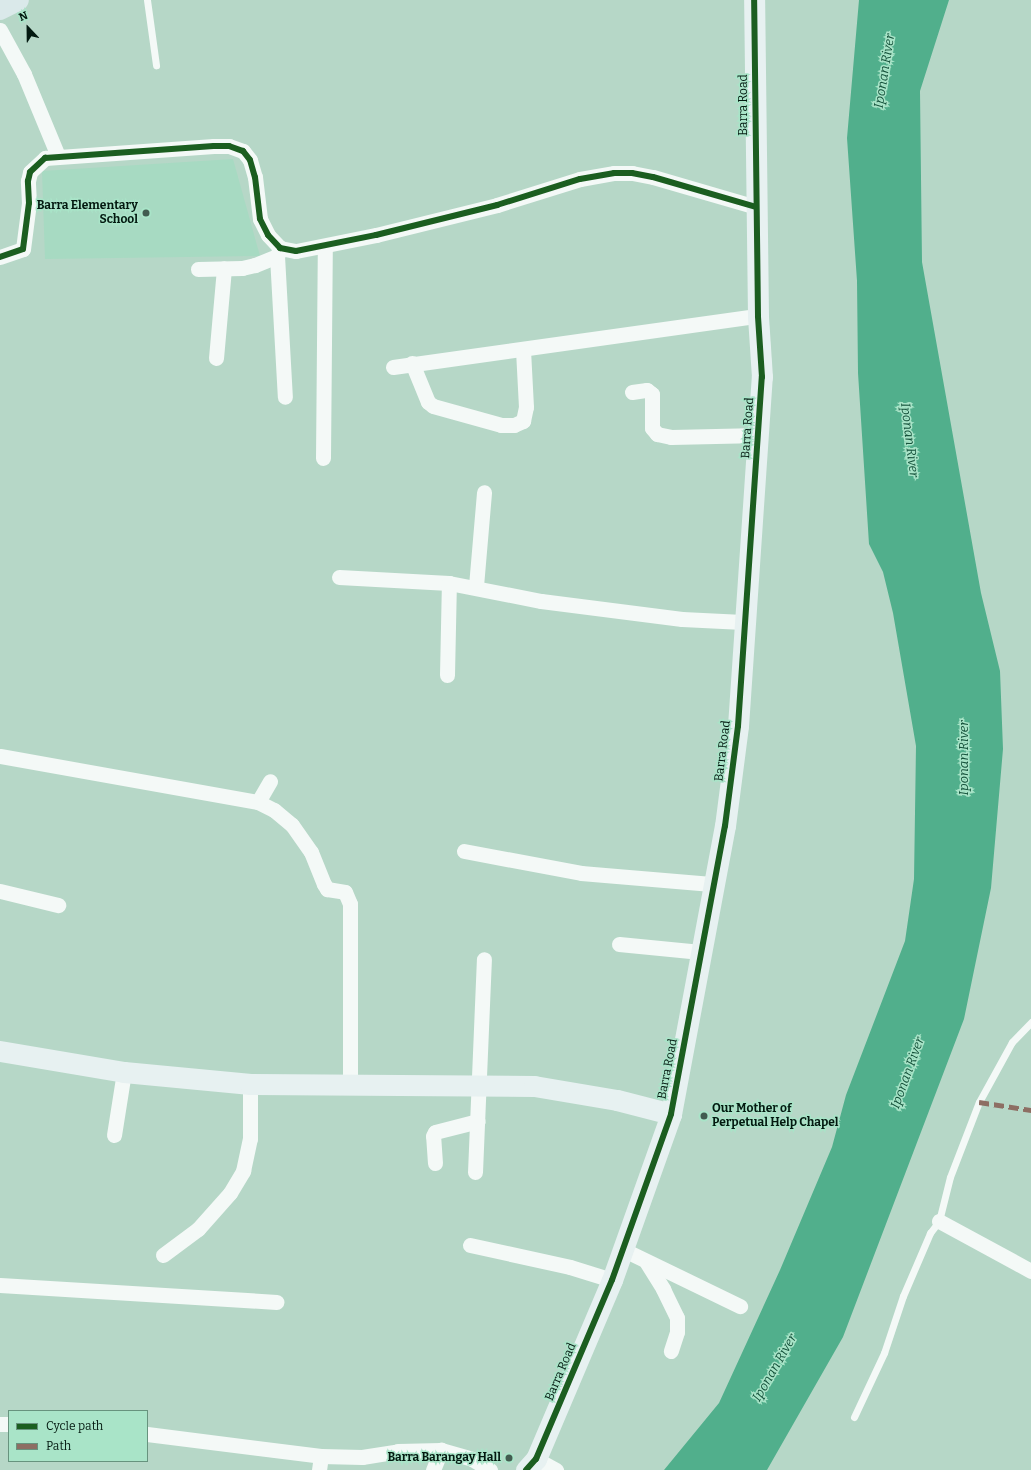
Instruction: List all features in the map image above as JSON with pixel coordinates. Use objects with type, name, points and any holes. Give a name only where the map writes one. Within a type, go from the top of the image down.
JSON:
[{"type":"main road","points":[[0,9],[18,0]]},
{"type":"street","name":"Barra Road","points":[[531,1464],[624,1250],[671,1114],[712,884],[725,826],[738,726],[743,622],[760,435],[762,377],[758,316],[754,0]]},
{"type":"street","points":[[0,30],[24,74],[58,156]]},
{"type":"street","points":[[0,257],[23,249],[27,228],[30,172],[45,158],[214,146],[229,146],[243,151],[250,160],[255,177],[260,219],[278,252],[285,397]]},
{"type":"street","points":[[198,269],[255,265],[278,252],[296,251],[325,246],[497,205],[580,179],[614,173],[632,173],[653,177],[756,207]]},
{"type":"street","points":[[323,458],[325,246]]},
{"type":"street","points":[[216,358],[224,268]]},
{"type":"street","points":[[393,367],[412,363],[758,316]]},
{"type":"street","points":[[412,363],[428,402],[432,406],[501,425],[514,425],[523,421],[526,407],[523,349]]},
{"type":"street","points":[[632,392],[647,390],[652,394],[652,428],[657,434],[671,437],[760,435]]},
{"type":"street","points":[[476,586],[484,492]]},
{"type":"street","points":[[339,577],[449,583],[476,586],[541,601],[682,618],[743,622]]},
{"type":"street","points":[[447,675],[449,583]]},
{"type":"street","points":[[0,756],[258,802],[274,810],[303,838],[327,889],[345,892],[348,896],[350,1085]]},
{"type":"street","points":[[258,802],[270,781]]},
{"type":"street","points":[[464,851],[581,873],[712,884]]},
{"type":"street","points":[[0,891],[58,905]]},
{"type":"street","points":[[619,944],[701,952]]},
{"type":"street","points":[[475,1172],[481,1084],[484,959]]},
{"type":"street","points":[[0,1051],[124,1072],[250,1084],[481,1084],[554,1088],[617,1100],[671,1114]]},
{"type":"street","points":[[114,1135],[124,1072]]},
{"type":"street","points":[[163,1255],[198,1228],[230,1193],[243,1171],[250,1139],[250,1084]]},
{"type":"street","points":[[435,1163],[433,1136],[435,1132],[440,1128],[478,1121]]},
{"type":"street","points":[[939,1221],[1031,1271]]},
{"type":"street","points":[[470,1245],[570,1267],[612,1280]]},
{"type":"street","points":[[624,1250],[647,1264],[740,1306]]},
{"type":"street","points":[[647,1264],[677,1318],[677,1332],[671,1351]]},
{"type":"street","points":[[0,1285],[276,1302]]},
{"type":"street","points":[[148,1434],[320,1463],[398,1451],[440,1450],[472,1459],[490,1470]]},
{"type":"street","points":[[433,1470],[440,1450]]},
{"type":"street","points":[[531,1464],[556,1470]]},
{"type":"lane","points":[[147,0],[156,65]]},
{"type":"lane","points":[[854,1417],[884,1353],[903,1296],[930,1233],[939,1221],[952,1170],[979,1102],[1012,1042],[1031,1022]]},
{"type":"shaded area","name":"Barra Elementary School","points":[[233,159],[260,256],[45,259],[42,171]]},
{"type":"water","name":"Iponan River","points":[[859,0],[949,0],[920,91],[922,262],[981,593],[1000,671],[1003,749],[991,888],[964,1019],[843,1337],[767,1470],[664,1470],[719,1403],[780,1270],[832,1147],[846,1095],[905,941],[914,879],[916,746],[893,613],[883,572],[869,544],[858,373],[857,281],[847,138]]},
{"type":"marked path","points":[[979,1102],[1031,1110]]},
{"type":"cycle path","points":[[526,1470],[536,1459],[612,1280],[671,1114],[725,826],[738,726],[762,377],[758,316],[754,0]]},
{"type":"cycle path","points":[[0,257],[23,249],[29,203],[28,181],[30,172],[45,158],[214,146],[229,146],[243,151],[250,160],[255,177],[260,219],[268,235],[280,248],[296,251],[376,235],[497,205],[580,179],[614,173],[632,173],[653,177],[756,207]]},
{"type":"place","name":"Barra Elementary School","points":[[146,213]]},
{"type":"place","name":"Our Mother of Perpetual Help Chapel","points":[[704,1116]]},
{"type":"place","name":"Barra Barangay Hall","points":[[509,1458]]}]
